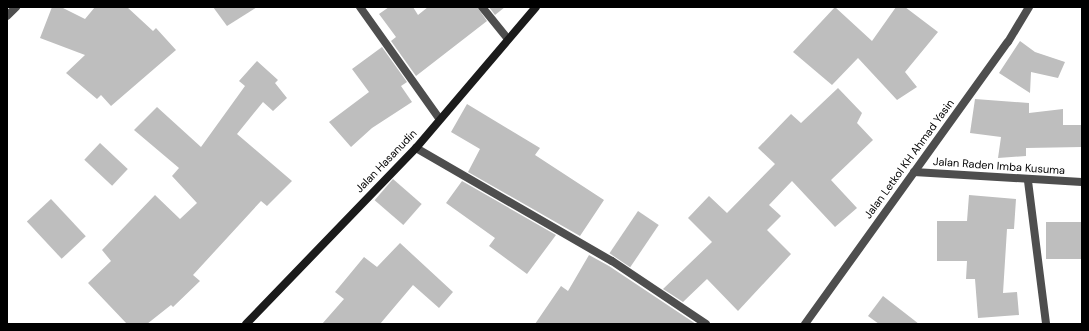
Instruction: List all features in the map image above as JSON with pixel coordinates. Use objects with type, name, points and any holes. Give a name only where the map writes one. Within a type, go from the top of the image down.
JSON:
[{"type":"main road","name":"Jalan Hasanudin","points":[[246,324],[416,148],[439,118],[507,38],[536,7]]},
{"type":"street","points":[[7,16],[16,7]]},
{"type":"street","points":[[360,7],[439,118]]},
{"type":"street","points":[[482,7],[507,38]]},
{"type":"street","name":"Jalan Letkol KH Ahmad Yasin","points":[[806,324],[1008,42],[1030,7]]},
{"type":"street","points":[[416,148],[612,261],[706,324]]},
{"type":"street","name":"Jalan Raden Imba Kusuma","points":[[914,172],[1028,181],[1082,182]]},
{"type":"street","points":[[1028,181],[1046,324]]},
{"type":"building","points":[[52,7],[61,7],[85,19],[95,7],[127,7],[153,31],[156,28],[176,50],[111,106],[101,95],[97,99],[66,73],[85,55],[40,38]]},
{"type":"building","points":[[213,7],[257,7],[227,26]]},
{"type":"building","points":[[389,7],[413,7],[418,15],[428,7],[477,7],[487,21],[416,76],[391,41],[396,37],[379,14]]},
{"type":"building","points":[[489,7],[505,7],[495,15]]},
{"type":"building","points":[[835,7],[872,41],[896,7],[905,7],[938,32],[905,72],[917,87],[897,100],[858,58],[832,85],[793,52]]},
{"type":"building","points":[[1020,41],[1035,52],[1065,62],[1058,78],[1031,72],[1030,93],[999,73]]},
{"type":"building","points":[[382,47],[407,82],[401,86],[412,102],[372,128],[351,147],[329,122],[369,92],[352,69]]},
{"type":"building","points":[[257,61],[278,80],[275,83],[287,98],[273,111],[263,102],[237,134],[292,181],[267,206],[261,201],[193,275],[200,281],[173,307],[171,305],[147,324],[127,324],[88,283],[111,261],[102,250],[155,195],[180,219],[197,203],[172,176],[179,168],[134,130],[157,107],[201,147],[245,86],[239,81]]},
{"type":"building","points":[[838,88],[862,113],[857,123],[873,140],[831,180],[857,208],[835,227],[792,181],[769,205],[781,216],[767,230],[791,254],[738,311],[707,279],[683,302],[663,289],[712,242],[688,218],[709,196],[727,213],[775,164],[758,148],[791,114],[801,123]]},
{"type":"building","points":[[975,99],[1029,103],[1029,113],[1063,109],[1063,125],[1082,125],[1082,147],[1026,148],[1026,156],[998,158],[1001,137],[970,133]]},
{"type":"building","points":[[467,104],[540,148],[535,155],[604,200],[580,236],[468,172],[480,149],[451,132]]},
{"type":"building","points":[[100,143],[128,169],[112,186],[84,160]]},
{"type":"building","points":[[393,179],[422,204],[403,225],[375,200]]},
{"type":"building","points":[[462,181],[556,235],[527,274],[489,246],[495,238],[446,203]]},
{"type":"building","points":[[969,195],[1016,199],[1014,229],[1007,229],[1003,293],[1017,292],[1019,315],[978,318],[975,279],[966,279],[967,261],[937,261],[937,221],[967,221]]},
{"type":"building","points":[[51,199],[86,236],[62,259],[27,222]]},
{"type":"building","points":[[638,211],[659,225],[630,267],[609,253]]},
{"type":"building","points":[[1046,222],[1082,222],[1082,259],[1046,259]]},
{"type":"building","points":[[400,243],[453,292],[439,308],[413,285],[380,324],[322,324],[344,299],[335,292],[364,257],[377,267]]},
{"type":"building","points":[[589,255],[609,266],[696,324],[535,324],[561,286],[568,291]]},
{"type":"building","points":[[883,296],[919,324],[879,324],[868,316]]}]
